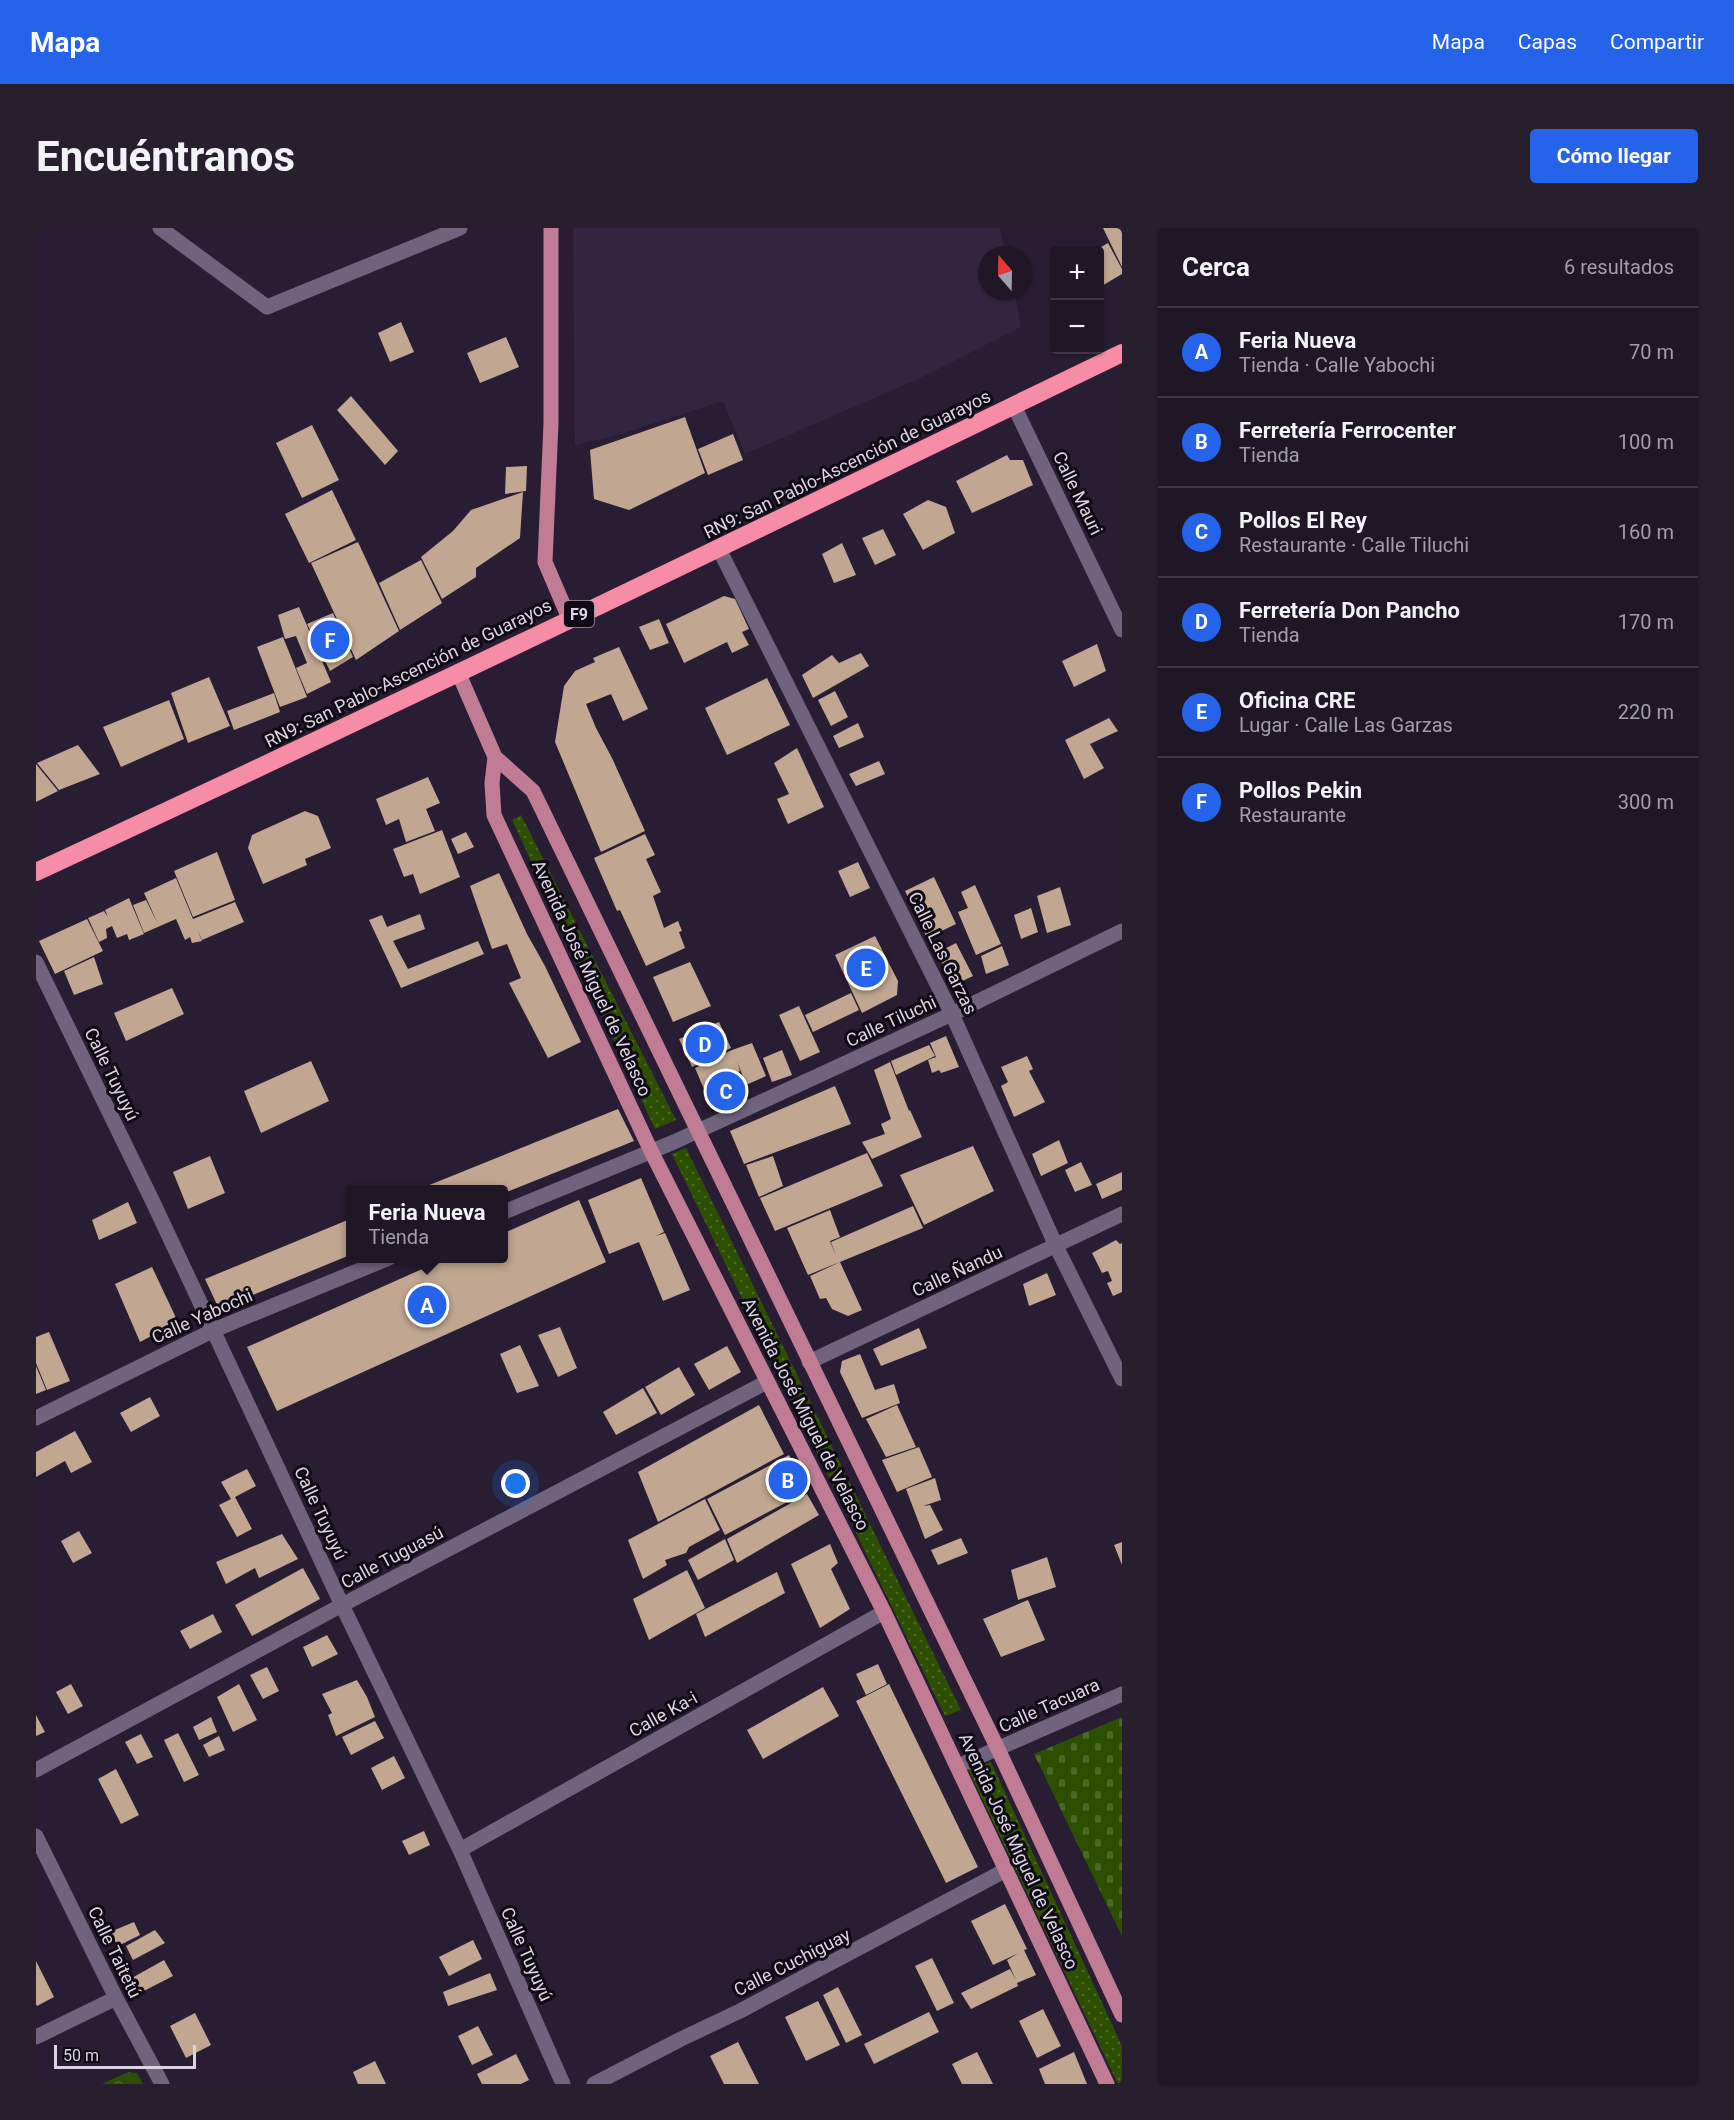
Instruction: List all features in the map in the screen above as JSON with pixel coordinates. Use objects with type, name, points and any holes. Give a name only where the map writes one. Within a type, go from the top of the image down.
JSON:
[{"type":"highway","name":"RN9: San Pablo-Ascención de Guarayos","points":[[36,872],[300,750],[569,618],[719,549],[1122,353]]},
{"type":"main road","points":[[551,228],[551,423],[545,562],[569,618]]},
{"type":"main road","name":"Avenida José Miguel de Velasco","points":[[458,672],[495,757],[533,791],[998,1749],[1122,2015]]},
{"type":"main road","name":"Avenida José Miguel de Velasco","points":[[495,757],[492,783],[494,815],[651,1151],[884,1612],[1107,2084]]},
{"type":"street","points":[[160,228],[267,307],[460,228]]},
{"type":"street","name":"Calle Mauri","points":[[1014,406],[1122,630]]},
{"type":"street","name":"Calle Las Garzas","points":[[719,549],[952,1014],[1056,1246],[1122,1379]]},
{"type":"street","name":"Calle Tiluchi","points":[[651,1151],[952,1014],[1122,931]]},
{"type":"street","name":"Calle Tuyuyú","points":[[36,962],[214,1330],[342,1605],[460,1850],[563,2084]]},
{"type":"street","points":[[508,1210],[651,1151]]},
{"type":"street","name":"Calle Ñandu","points":[[809,1362],[1122,1214]]},
{"type":"street","name":"Calle Yabochi","points":[[36,1418],[214,1330],[377,1263]]},
{"type":"street","name":"Calle Tuguasú","points":[[36,1770],[342,1605],[767,1382]]},
{"type":"street","name":"Calle Ka-i","points":[[460,1850],[884,1612]]},
{"type":"street","name":"Calle Tacuara","points":[[958,1766],[1122,1694]]},
{"type":"street","name":"Calle Taitetú","points":[[36,1836],[116,1998],[162,2084]]},
{"type":"street","name":"Calle Cuchiguay","points":[[594,2084],[740,2011],[1006,1870]]},
{"type":"street","points":[[36,2037],[116,1998]]},
{"type":"shaded area","points":[[573,228],[1000,228],[1004,246],[978,246],[978,300],[1016,300],[1021,327],[918,379],[745,454],[723,401],[614,436],[575,445]]},
{"type":"green space","points":[[521,815],[676,1120],[655,1129],[512,820]]},
{"type":"green space","points":[[686,1148],[961,1710],[945,1716],[672,1154]]},
{"type":"green space","points":[[1122,1717],[1122,1936],[1034,1754]]},
{"type":"green space","points":[[991,1762],[1122,2046],[1122,2084],[1118,2084],[968,1769]]},
{"type":"green space","points":[[128,2072],[137,2073],[143,2084],[102,2084]]},
{"type":"building","points":[[1103,228],[1122,228],[1122,267]]},
{"type":"building","points":[[1108,243],[1122,269],[1122,274],[1104,285],[1104,246]]},
{"type":"building","points":[[401,322],[414,352],[390,362],[378,333]]},
{"type":"building","points":[[506,337],[519,367],[480,383],[467,353]]},
{"type":"building","points":[[351,396],[398,451],[385,465],[337,410]]},
{"type":"building","points":[[685,417],[705,473],[629,510],[594,499],[590,450]]},
{"type":"building","points":[[312,425],[339,480],[302,498],[276,443]]},
{"type":"building","points":[[733,434],[743,460],[708,475],[698,449]]},
{"type":"building","points":[[1007,455],[1010,460],[1023,460],[1033,485],[972,513],[956,481]]},
{"type":"building","points":[[527,466],[526,491],[505,494],[506,467]]},
{"type":"building","points":[[332,490],[356,540],[309,563],[285,514]]},
{"type":"building","points":[[523,492],[520,538],[476,568],[476,577],[442,599],[421,557],[453,531],[471,510]]},
{"type":"building","points":[[928,500],[946,507],[955,533],[923,550],[903,514]]},
{"type":"building","points":[[883,529],[896,555],[875,565],[862,538]]},
{"type":"building","points":[[358,542],[399,631],[356,660],[311,563]]},
{"type":"building","points":[[842,543],[856,575],[834,583],[822,554]]},
{"type":"building","points":[[421,560],[442,603],[400,630],[379,583]]},
{"type":"building","points":[[724,596],[735,599],[749,629],[742,632],[749,645],[732,653],[727,642],[684,663],[666,624]]},
{"type":"building","points":[[299,607],[331,682],[307,694],[296,668],[307,663],[296,636],[285,639],[278,615]]},
{"type":"building","points":[[333,613],[353,657],[330,671],[307,624]]},
{"type":"building","points":[[659,619],[669,643],[650,650],[639,627]]},
{"type":"building","points":[[283,637],[307,697],[280,707],[257,647]]},
{"type":"building","points":[[1097,644],[1106,671],[1074,687],[1062,661]]},
{"type":"building","points":[[619,647],[648,709],[623,721],[611,694],[586,704],[645,831],[601,852],[555,742],[564,686],[575,671],[595,662],[593,658]]},
{"type":"building","points":[[861,653],[869,666],[813,698],[802,675],[832,655],[839,663]]},
{"type":"building","points":[[209,677],[230,726],[188,743],[171,693]]},
{"type":"building","points":[[767,678],[790,725],[727,755],[705,708]]},
{"type":"building","points":[[835,691],[848,717],[831,726],[818,700]]},
{"type":"building","points":[[274,693],[280,712],[234,730],[227,711]]},
{"type":"building","points":[[169,700],[184,739],[121,767],[103,727]]},
{"type":"building","points":[[1109,718],[1118,731],[1090,744],[1104,768],[1084,779],[1065,740]]},
{"type":"building","points":[[858,723],[864,737],[839,748],[833,736]]},
{"type":"building","points":[[78,745],[100,774],[59,790],[37,763]]},
{"type":"building","points":[[797,748],[824,807],[788,824],[777,799],[789,794],[774,763]]},
{"type":"building","points":[[879,761],[885,774],[856,786],[849,774]]},
{"type":"building","points":[[36,764],[58,791],[36,802]]},
{"type":"building","points":[[428,777],[440,803],[426,809],[435,831],[406,842],[399,819],[386,825],[376,799]]},
{"type":"building","points":[[305,811],[318,816],[331,848],[305,859],[307,865],[263,884],[248,848],[252,835]]},
{"type":"building","points":[[442,830],[460,877],[420,894],[413,874],[404,877],[393,849]]},
{"type":"building","points":[[466,832],[474,847],[458,854],[451,839]]},
{"type":"building","points":[[645,834],[655,855],[646,859],[661,892],[653,896],[664,928],[678,921],[685,948],[646,966],[620,910],[617,911],[594,858]]},
{"type":"building","points":[[217,852],[235,900],[193,917],[174,871]]},
{"type":"building","points":[[858,862],[870,888],[850,897],[838,871]]},
{"type":"building","points":[[499,873],[581,1042],[548,1058],[509,983],[521,978],[507,944],[492,949],[470,886]]},
{"type":"building","points":[[934,877],[956,924],[927,938],[905,891]]},
{"type":"building","points":[[176,878],[193,919],[235,902],[244,922],[202,940],[197,929],[202,941],[192,943],[190,937],[185,940],[176,919],[144,933],[133,905],[146,900],[158,924],[144,893]]},
{"type":"building","points":[[975,885],[1001,944],[976,955],[958,912],[968,908],[961,892]]},
{"type":"building","points":[[1060,887],[1071,925],[1047,933],[1037,896]]},
{"type":"building","points":[[129,898],[144,934],[129,940],[127,934],[117,938],[112,926],[106,929],[107,938],[99,942],[88,918],[104,911],[108,917],[105,910]]},
{"type":"building","points":[[1031,908],[1038,932],[1021,939],[1014,915]]},
{"type":"building","points":[[420,914],[425,929],[393,941],[408,969],[478,941],[484,954],[401,988],[369,920],[382,915],[387,927]]},
{"type":"building","points":[[87,919],[103,951],[55,974],[39,941]]},
{"type":"building","points":[[875,936],[898,981],[897,995],[862,1013],[835,955]]},
{"type":"building","points":[[956,943],[973,976],[954,985],[937,953]]},
{"type":"building","points":[[1002,946],[1009,965],[986,974],[981,956]]},
{"type":"building","points":[[94,957],[103,984],[74,995],[64,971]]},
{"type":"building","points":[[690,962],[711,1006],[673,1022],[653,977]]},
{"type":"building","points":[[172,988],[184,1014],[126,1041],[114,1013]]},
{"type":"building","points":[[851,993],[859,1010],[813,1032],[805,1015]]},
{"type":"building","points":[[799,1006],[820,1052],[800,1061],[779,1015]]},
{"type":"building","points":[[719,1022],[731,1048],[692,1067],[679,1039]]},
{"type":"building","points":[[946,1036],[959,1067],[941,1073],[939,1070],[932,1073],[928,1060],[936,1057],[930,1043]]},
{"type":"building","points":[[752,1043],[766,1076],[746,1085],[737,1061],[740,1071],[704,1089],[695,1068]]},
{"type":"building","points":[[929,1045],[935,1056],[896,1075],[891,1061]]},
{"type":"building","points":[[782,1050],[792,1075],[772,1082],[763,1058]]},
{"type":"building","points":[[1027,1056],[1033,1069],[1029,1071],[1045,1102],[1014,1117],[1001,1086],[1008,1082],[1001,1067]]},
{"type":"building","points":[[311,1061],[329,1101],[261,1133],[244,1091]]},
{"type":"building","points":[[890,1062],[922,1137],[872,1159],[862,1142],[885,1134],[881,1124],[891,1119],[874,1070]]},
{"type":"building","points":[[739,1073],[748,1092],[713,1107],[705,1090]]},
{"type":"building","points":[[835,1086],[851,1124],[744,1164],[730,1131]]},
{"type":"building","points":[[618,1109],[634,1141],[508,1191],[508,1185],[429,1185]]},
{"type":"building","points":[[1059,1140],[1068,1163],[1041,1176],[1032,1154]]},
{"type":"building","points":[[973,1146],[994,1191],[924,1225],[900,1175]]},
{"type":"building","points":[[867,1153],[883,1186],[775,1231],[760,1198]]},
{"type":"building","points":[[210,1156],[225,1193],[188,1209],[173,1172]]},
{"type":"building","points":[[773,1156],[783,1186],[759,1197],[746,1165]]},
{"type":"building","points":[[1081,1162],[1092,1185],[1075,1192],[1065,1170]]},
{"type":"building","points":[[1122,1172],[1122,1190],[1102,1199],[1096,1184]]},
{"type":"building","points":[[641,1178],[664,1232],[656,1236],[665,1233],[690,1290],[663,1301],[639,1242],[609,1254],[588,1200]]},
{"type":"building","points":[[579,1200],[606,1262],[277,1411],[247,1347],[436,1263],[508,1263],[508,1231]]},
{"type":"building","points":[[128,1202],[137,1223],[99,1240],[92,1220]]},
{"type":"building","points":[[913,1206],[923,1228],[808,1275],[787,1228],[830,1210],[840,1237],[830,1241],[836,1256],[831,1242]]},
{"type":"building","points":[[346,1221],[346,1257],[219,1309],[205,1279]]},
{"type":"building","points":[[1116,1240],[1122,1243],[1122,1292],[1113,1296],[1107,1283],[1112,1281],[1108,1271],[1102,1273],[1092,1253]]},
{"type":"building","points":[[840,1262],[862,1310],[848,1316],[832,1309],[826,1298],[820,1299],[810,1276]]},
{"type":"building","points":[[152,1267],[178,1322],[140,1342],[115,1284]]},
{"type":"building","points":[[1047,1273],[1056,1295],[1029,1306],[1023,1284]]},
{"type":"building","points":[[560,1327],[577,1368],[558,1377],[538,1335]]},
{"type":"building","points":[[919,1328],[927,1348],[881,1366],[873,1349]]},
{"type":"building","points":[[49,1332],[70,1381],[47,1390],[36,1363],[36,1337]]},
{"type":"building","points":[[520,1345],[539,1386],[517,1393],[500,1354]]},
{"type":"building","points":[[727,1346],[741,1372],[709,1390],[694,1364]]},
{"type":"building","points":[[860,1354],[875,1390],[894,1384],[900,1403],[862,1418],[840,1372],[842,1361]]},
{"type":"building","points":[[36,1366],[46,1390],[36,1394]]},
{"type":"building","points":[[679,1367],[695,1395],[661,1415],[645,1387]]},
{"type":"building","points":[[643,1388],[657,1413],[616,1435],[603,1412]]},
{"type":"building","points":[[150,1397],[160,1416],[131,1432],[120,1413]]},
{"type":"building","points":[[759,1405],[784,1454],[658,1522],[638,1472]]},
{"type":"building","points":[[897,1405],[916,1447],[886,1457],[866,1419]]},
{"type":"building","points":[[75,1431],[92,1462],[71,1473],[65,1461],[36,1477],[36,1452]]},
{"type":"building","points":[[919,1447],[932,1477],[897,1492],[882,1460]]},
{"type":"building","points":[[789,1455],[806,1492],[725,1535],[707,1499]]},
{"type":"building","points":[[247,1469],[256,1486],[235,1497],[252,1529],[237,1537],[219,1505],[231,1499],[221,1482]]},
{"type":"building","points":[[935,1478],[941,1500],[923,1506],[930,1505],[943,1530],[925,1539],[906,1489]]},
{"type":"building","points":[[807,1494],[819,1515],[737,1563],[727,1539]]},
{"type":"building","points":[[705,1499],[720,1530],[689,1547],[686,1553],[665,1560],[667,1565],[643,1579],[628,1540]]},
{"type":"building","points":[[79,1531],[92,1553],[73,1563],[61,1541]]},
{"type":"building","points":[[282,1534],[298,1559],[259,1578],[255,1568],[226,1584],[216,1562]]},
{"type":"building","points":[[961,1538],[968,1553],[938,1565],[931,1550]]},
{"type":"building","points":[[725,1539],[734,1560],[698,1580],[688,1560]]},
{"type":"building","points":[[1122,1542],[1122,1565],[1114,1545]]},
{"type":"building","points":[[830,1544],[838,1563],[831,1569],[850,1609],[820,1628],[791,1564]]},
{"type":"building","points":[[1047,1557],[1056,1587],[1018,1600],[1011,1570]]},
{"type":"building","points":[[303,1568],[320,1599],[252,1636],[235,1605]]},
{"type":"building","points":[[687,1570],[705,1608],[649,1640],[633,1599]]},
{"type":"building","points":[[777,1572],[785,1593],[705,1637],[696,1614]]},
{"type":"building","points":[[1028,1600],[1045,1640],[1001,1657],[983,1619]]},
{"type":"building","points":[[213,1614],[222,1632],[190,1649],[180,1631]]},
{"type":"building","points":[[327,1635],[338,1654],[312,1667],[303,1647]]},
{"type":"building","points":[[878,1664],[887,1684],[866,1695],[856,1674]]},
{"type":"building","points":[[267,1667],[279,1691],[263,1699],[250,1675]]},
{"type":"building","points":[[357,1680],[375,1717],[336,1736],[328,1715],[332,1713],[322,1694]]},
{"type":"building","points":[[71,1684],[83,1706],[68,1714],[56,1692]]},
{"type":"building","points":[[239,1684],[257,1720],[233,1732],[217,1697]]},
{"type":"building","points":[[889,1684],[978,1867],[946,1883],[856,1701]]},
{"type":"building","points":[[823,1687],[839,1716],[763,1759],[747,1730]]},
{"type":"building","points":[[36,1715],[45,1732],[36,1736]]},
{"type":"building","points":[[211,1717],[217,1732],[199,1740],[193,1727]]},
{"type":"building","points":[[375,1721],[384,1738],[351,1755],[342,1737]]},
{"type":"building","points":[[178,1733],[199,1775],[184,1782],[164,1740]]},
{"type":"building","points":[[141,1734],[153,1757],[137,1764],[125,1742]]},
{"type":"building","points":[[219,1736],[225,1750],[209,1757],[203,1745]]},
{"type":"building","points":[[394,1756],[405,1778],[382,1790],[371,1768]]},
{"type":"building","points":[[116,1769],[139,1815],[121,1824],[98,1779]]},
{"type":"building","points":[[424,1831],[430,1845],[409,1855],[402,1841]]},
{"type":"building","points":[[1005,1904],[1027,1949],[1024,1950],[1036,1975],[971,2009],[961,1993],[1010,1969],[1016,1980],[1007,1960],[1019,1953],[993,1965],[971,1921]]},
{"type":"building","points":[[134,1922],[140,1935],[118,1946],[110,1932]]},
{"type":"building","points":[[155,1930],[165,1943],[133,1960],[126,1946]]},
{"type":"building","points":[[473,1940],[482,1959],[449,1976],[439,1957]]},
{"type":"building","points":[[932,1958],[954,2003],[937,2011],[915,1966]]},
{"type":"building","points":[[164,1960],[173,1976],[138,1994],[130,1979]]},
{"type":"building","points":[[36,1961],[54,1997],[37,2006],[36,2004]]},
{"type":"building","points":[[490,1973],[497,1990],[448,2006],[443,1992]]},
{"type":"building","points":[[838,1987],[862,2035],[846,2043],[823,1995]]},
{"type":"building","points":[[818,2001],[840,2045],[806,2061],[785,2017]]},
{"type":"building","points":[[1043,2009],[1061,2046],[1037,2058],[1019,2021]]},
{"type":"building","points":[[929,2012],[939,2032],[874,2064],[864,2044]]},
{"type":"building","points":[[195,2013],[211,2045],[186,2058],[170,2026]]},
{"type":"building","points":[[478,2026],[493,2055],[472,2065],[458,2036]]},
{"type":"building","points":[[738,2042],[759,2084],[724,2084],[710,2056]]},
{"type":"building","points":[[977,2052],[993,2084],[962,2084],[952,2064]]},
{"type":"building","points":[[1074,2052],[1087,2084],[1045,2084],[1039,2069]]},
{"type":"building","points":[[516,2054],[529,2080],[521,2084],[482,2084],[477,2074]]},
{"type":"building","points":[[375,2061],[386,2084],[358,2084],[353,2072]]},
{"type":"place","name":"Pollos Pekin","points":[[330,640]]},
{"type":"place","name":"Oficina CRE","points":[[866,968]]},
{"type":"place","name":"Ferretería Don Pancho","points":[[705,1044]]},
{"type":"place","name":"Pollos El Rey","points":[[726,1091]]},
{"type":"place","name":"Feria Nueva","points":[[427,1305]]},
{"type":"place","name":"Ferretería Ferrocenter","points":[[788,1480]]}]
